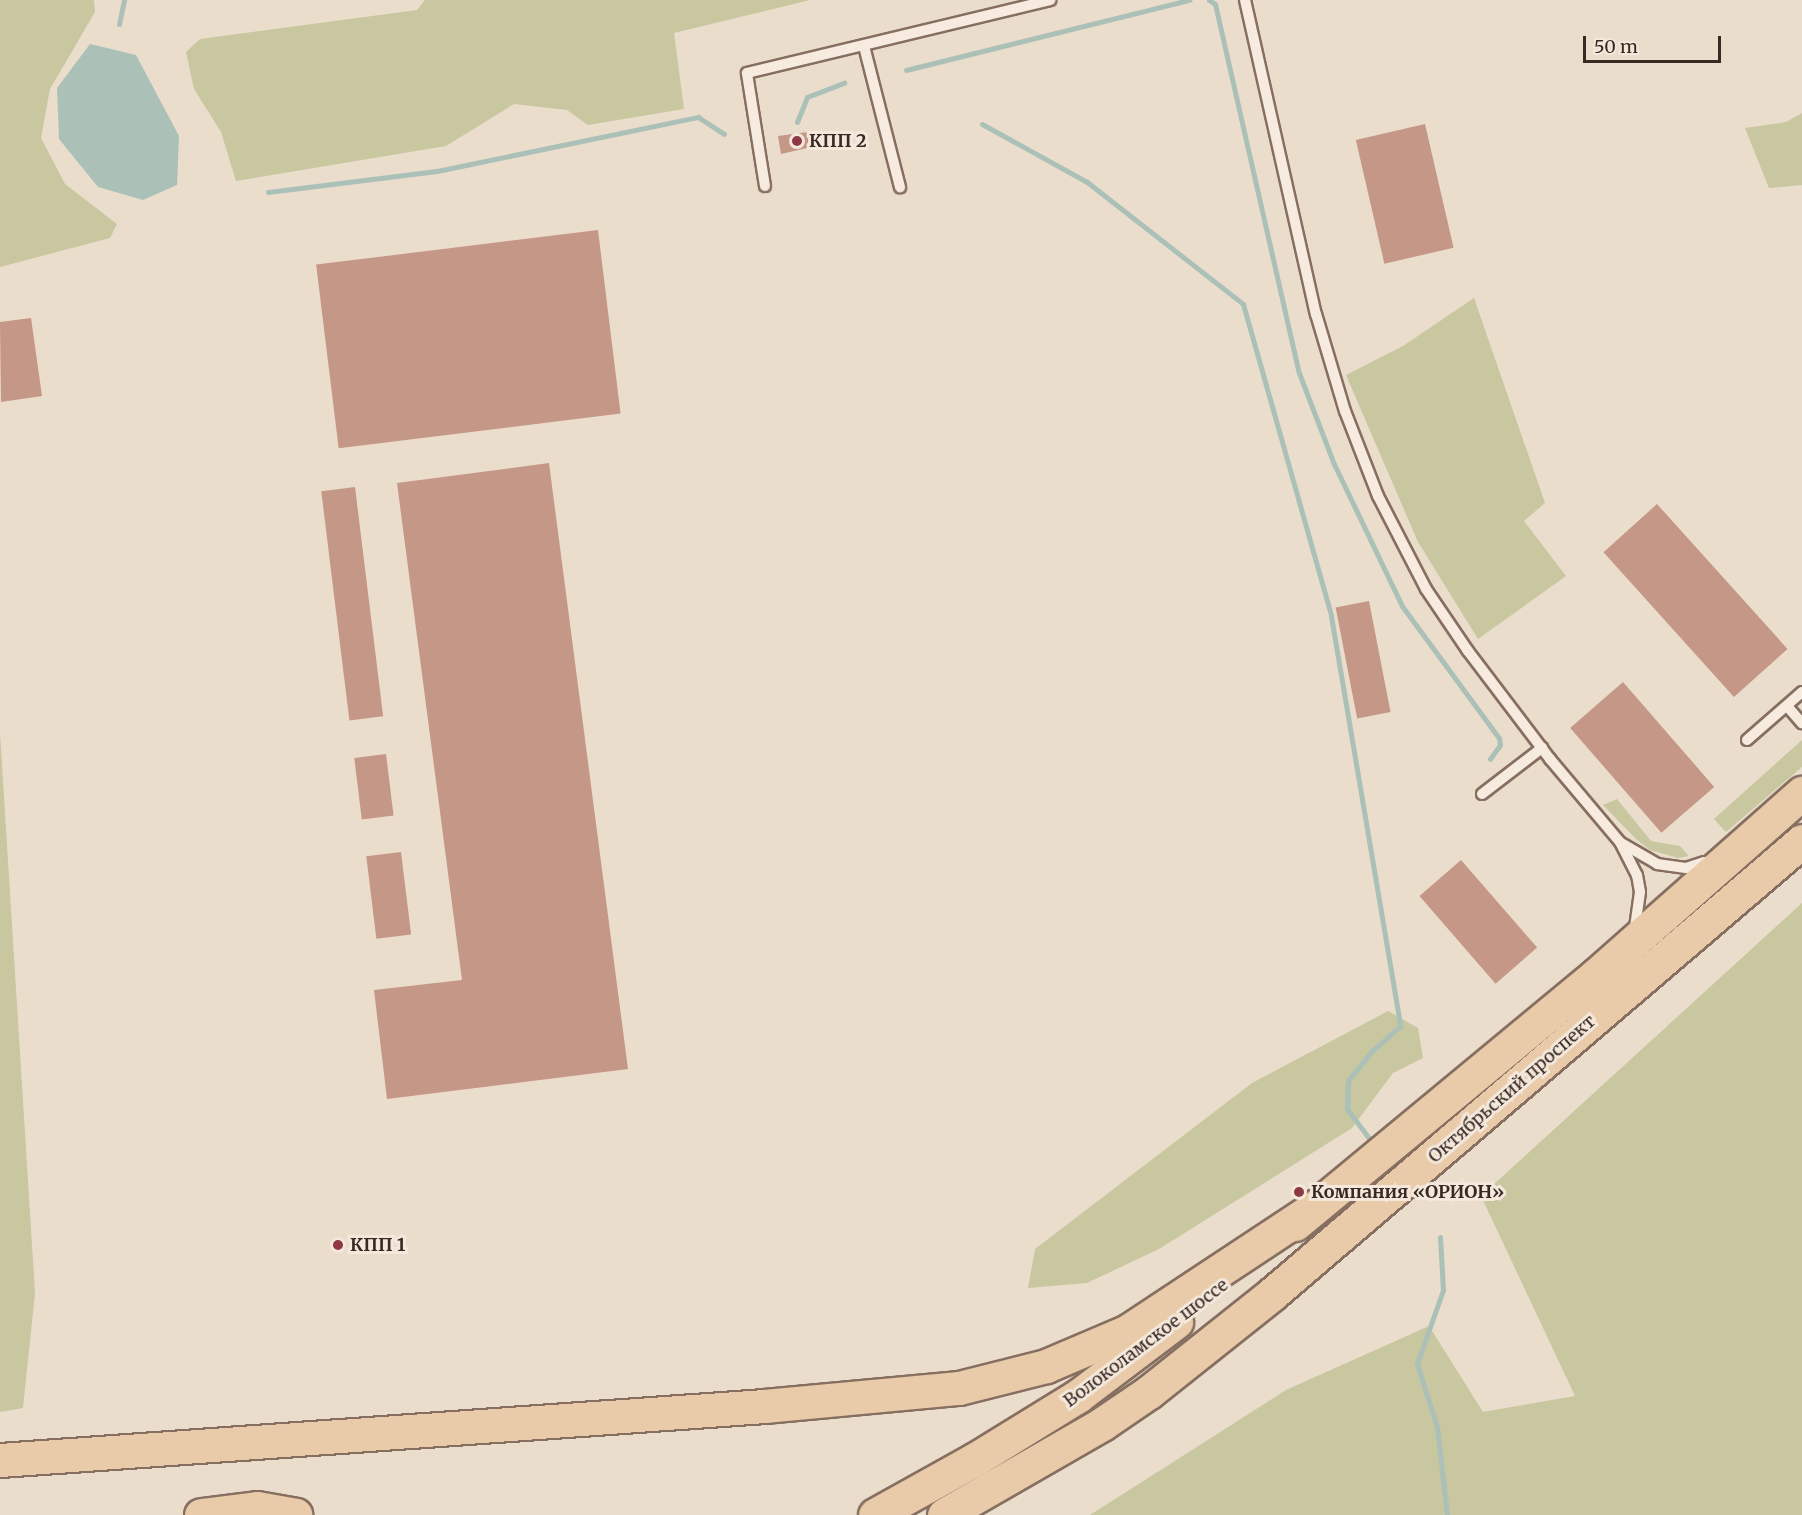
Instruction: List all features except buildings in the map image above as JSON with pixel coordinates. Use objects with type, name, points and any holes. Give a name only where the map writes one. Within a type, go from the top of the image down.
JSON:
[{"type":"main road","name":"Октябрьский проспект","points":[[1312,1209],[1596,975],[1802,793]]},
{"type":"main road","name":"Октябрьский проспект","points":[[1164,1380],[1291,1279],[1802,841]]},
{"type":"main road","name":"Волоколамское шоссе","points":[[875,1515],[974,1460],[1078,1396],[1159,1336],[1312,1209]]},
{"type":"main road","points":[[0,1460],[753,1407],[959,1388],[1046,1366],[1128,1331],[1312,1209]]},
{"type":"main road","name":"Волоколамское шоссе","points":[[944,1515],[1102,1424],[1164,1380]]},
{"type":"main road","points":[[974,1515],[1016,1485],[1095,1440],[1164,1380]]},
{"type":"main road","points":[[201,1515],[257,1508],[295,1515]]},
{"type":"lane","points":[[765,186],[747,73],[1050,0]]},
{"type":"lane","points":[[1245,0],[1316,314],[1364,460],[1426,589],[1542,748],[1620,842],[1637,875],[1639,918],[1628,939],[1596,975]]},
{"type":"lane","points":[[864,46],[900,187]]},
{"type":"lane","points":[[1747,740],[1802,693]]},
{"type":"lane","points":[[1787,706],[1802,723]]},
{"type":"lane","points":[[1482,794],[1542,748]]},
{"type":"lane","points":[[1620,842],[1657,864],[1700,867],[1794,785],[1802,786]]},
{"type":"green space","points":[[0,0],[94,0],[95,12],[50,89],[41,138],[65,184],[117,224],[110,238],[0,267]]},
{"type":"green space","points":[[425,0],[810,0],[674,33],[684,109],[588,125],[567,110],[514,104],[446,146],[236,181],[221,132],[194,89],[186,52],[200,39],[417,10]]},
{"type":"green space","points":[[1802,113],[1802,185],[1769,188],[1745,128],[1786,122]]},
{"type":"green space","points":[[1474,298],[1545,503],[1524,521],[1566,576],[1478,639],[1418,542],[1346,375],[1403,346]]},
{"type":"green space","points":[[0,733],[35,1293],[23,1408],[0,1412]]},
{"type":"green space","points":[[1802,740],[1802,767],[1726,832],[1714,819]]},
{"type":"green space","points":[[1617,799],[1651,841],[1680,846],[1689,856],[1678,858],[1650,850],[1636,839],[1603,805]]},
{"type":"green space","points":[[1802,903],[1802,1515],[1090,1515],[1286,1390],[1429,1326],[1483,1412],[1575,1396],[1481,1196]]},
{"type":"green space","points":[[1388,1011],[1418,1028],[1423,1058],[1393,1073],[1352,1128],[1159,1249],[1087,1283],[1028,1288],[1035,1249],[1252,1083]]},
{"type":"shaded area","points":[[90,44],[136,55],[179,136],[177,185],[143,200],[98,187],[59,139],[57,88]]},
{"type":"waterway","points":[[119,24],[124,0]]},
{"type":"waterway","points":[[906,70],[1189,0]]},
{"type":"waterway","points":[[1209,0],[1215,4],[1299,373],[1334,464],[1402,606],[1499,738],[1500,745],[1490,759]]},
{"type":"waterway","points":[[797,122],[807,97],[844,83]]},
{"type":"waterway","points":[[268,192],[437,171],[698,117],[724,134]]},
{"type":"waterway","points":[[982,124],[1087,182],[1243,304],[1331,616],[1400,1026],[1372,1051],[1348,1081],[1347,1109],[1369,1138]]},
{"type":"waterway","points":[[1440,1237],[1443,1290],[1417,1364],[1437,1427],[1447,1515]]},
{"type":"place","name":"КПП 2","points":[[797,141]]},
{"type":"place","name":"Компания «ОРИОН»","points":[[1299,1192]]},
{"type":"place","name":"КПП 1","points":[[338,1245]]}]
